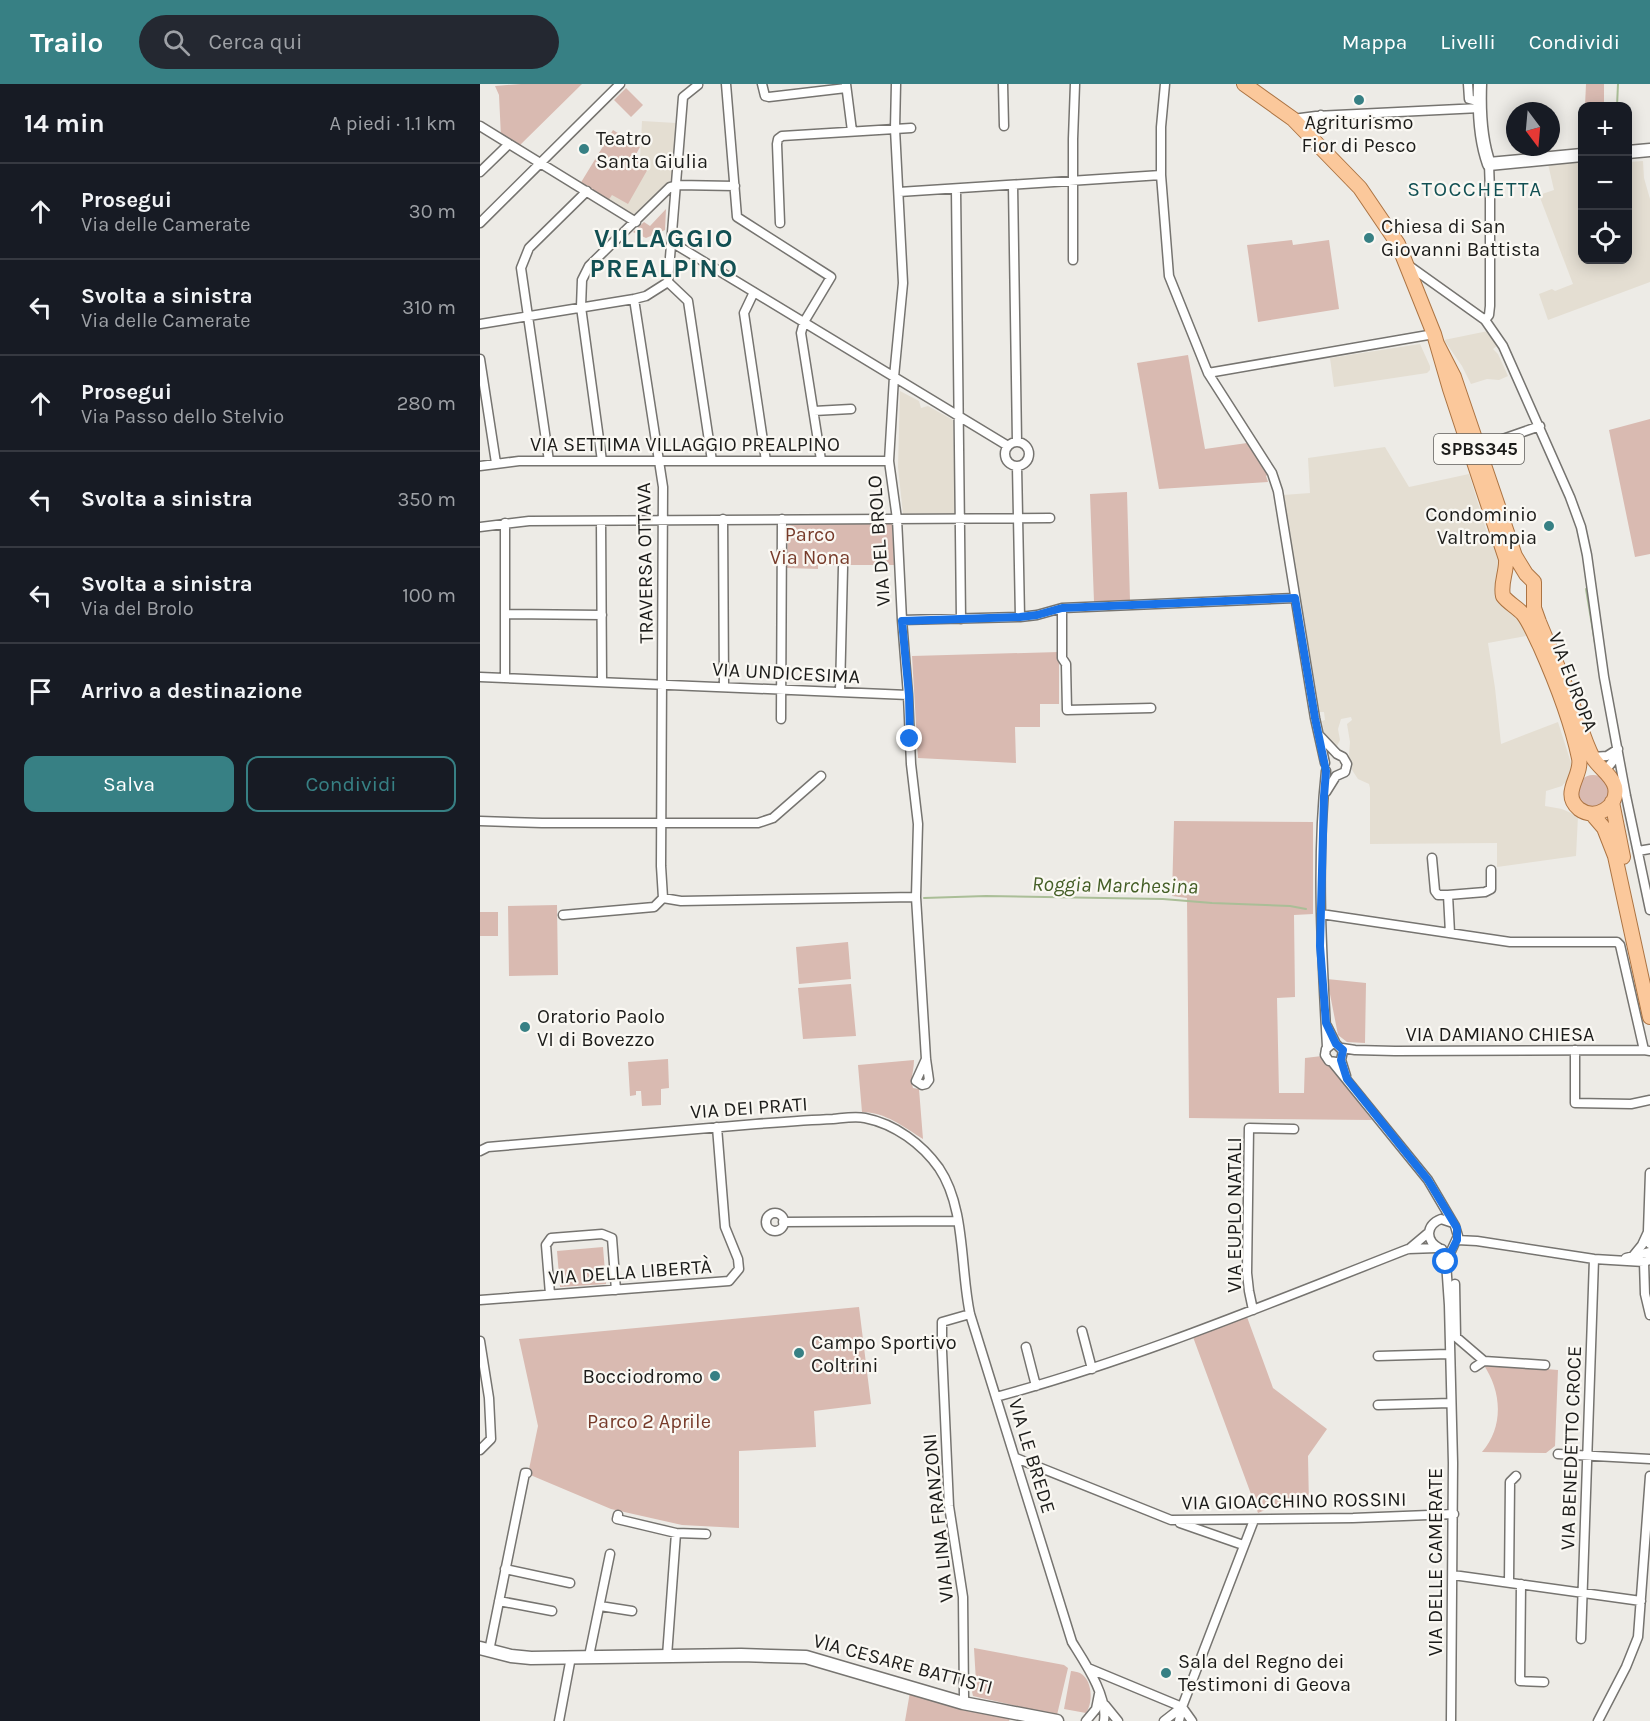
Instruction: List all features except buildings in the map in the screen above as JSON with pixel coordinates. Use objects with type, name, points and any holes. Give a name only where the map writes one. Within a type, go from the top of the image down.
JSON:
[{"type":"main road","points":[[1244,84],[1293,119],[1360,188],[1388,228],[1408,265],[1435,339]]},
{"type":"main road","name":"VIA EUROPA","points":[[1435,339],[1454,378],[1515,556],[1534,582],[1534,608],[1593,757],[1611,773],[1618,798],[1650,982]]},
{"type":"main road","name":"VIA EUROPA","points":[[1435,339],[1506,559],[1507,570],[1503,582],[1503,596],[1523,613],[1533,631],[1561,699],[1580,761],[1571,792],[1574,803],[1583,811],[1592,813],[1604,828],[1615,856],[1650,1017]]},
{"type":"main road","points":[[1503,582],[1510,574],[1516,572],[1526,574]]},
{"type":"main road","points":[[1511,604],[1528,603],[1535,594]]},
{"type":"main road","points":[[1574,781],[1580,773],[1589,770],[1611,773]]},
{"type":"main road","points":[[1592,813],[1602,812],[1618,798]]},
{"type":"street","points":[[480,223],[620,84]]},
{"type":"street","points":[[668,282],[673,243],[683,97],[697,84]]},
{"type":"street","points":[[726,84],[737,217],[831,277],[804,322],[801,333],[821,460]]},
{"type":"street","points":[[762,84],[765,96],[768,97],[846,86],[852,131]]},
{"type":"street","name":"VIA DEL BROLO","points":[[896,84],[895,129],[903,283],[894,377],[890,460],[897,519],[902,621],[909,695],[910,764],[918,824],[916,897],[926,1059]]},
{"type":"street","points":[[1003,84],[1004,126]]},
{"type":"street","points":[[1073,260],[1075,84]]},
{"type":"street","points":[[1165,84],[1161,127],[1161,175],[1169,276],[1208,373],[1272,473],[1278,491],[1318,733],[1326,767],[1320,946],[1326,1023],[1325,1055],[1326,1059],[1339,1054]]},
{"type":"street","points":[[1468,84],[1469,99],[1480,105]]},
{"type":"street","points":[[1480,84],[1480,105],[1485,153],[1489,164],[1490,192],[1490,306],[1489,315],[1485,320]]},
{"type":"street","points":[[1293,119],[1321,115],[1480,105]]},
{"type":"street","points":[[1315,142],[1313,132],[1321,115]]},
{"type":"street","points":[[480,126],[636,222]]},
{"type":"street","points":[[780,224],[777,144],[778,139],[782,136],[911,128]]},
{"type":"street","points":[[480,172],[508,144]]},
{"type":"street","points":[[1632,152],[1650,150]]},
{"type":"street","points":[[1489,164],[1578,155]]},
{"type":"street","points":[[899,192],[1161,175]]},
{"type":"street","points":[[602,461],[581,307],[582,280],[589,266],[670,187],[677,185],[735,186]]},
{"type":"street","points":[[673,243],[958,415],[1012,444],[1027,447],[1029,454],[1027,461],[1017,466],[1010,464],[1006,457],[1012,444],[1013,185]]},
{"type":"street","points":[[956,189],[960,619]]},
{"type":"street","points":[[549,461],[521,268],[529,248],[587,191]]},
{"type":"street","points":[[1408,265],[1485,320],[1502,344],[1570,497],[1581,527],[1604,677],[1618,749],[1611,773]]},
{"type":"street","points":[[480,324],[634,299],[646,296],[668,282]]},
{"type":"street","points":[[668,282],[688,301],[712,461]]},
{"type":"street","points":[[754,292],[744,313],[766,461]]},
{"type":"street","name":"TRAVERSA OTTAVA","points":[[634,299],[663,487],[662,895]]},
{"type":"street","points":[[1208,373],[1435,339]]},
{"type":"street","points":[[480,359],[496,463]]},
{"type":"street","points":[[814,411],[851,409]]},
{"type":"street","points":[[1477,443],[1500,440],[1540,426]]},
{"type":"street","name":"VIA SETTIMA VILLAGGIO PREALPINO","points":[[480,466],[496,463],[549,461],[890,460]]},
{"type":"street","points":[[1017,466],[1020,617]]},
{"type":"street","points":[[480,527],[505,523],[601,520],[1050,518]]},
{"type":"street","points":[[723,519],[724,687]]},
{"type":"street","points":[[781,719],[782,519]]},
{"type":"street","points":[[601,520],[602,681]]},
{"type":"street","points":[[505,523],[505,678]]},
{"type":"street","points":[[840,692],[843,567]]},
{"type":"street","points":[[902,621],[1020,617],[1062,608],[1295,598]]},
{"type":"street","points":[[1062,608],[1062,658],[1066,664],[1067,710],[1151,708]]},
{"type":"street","points":[[505,614],[602,615]]},
{"type":"street","name":"VIA UNDICESIMA","points":[[480,677],[909,695]]},
{"type":"street","points":[[1318,733],[1337,754],[1345,759],[1347,767],[1342,774],[1336,776],[1324,796]]},
{"type":"street","points":[[1593,757],[1607,756],[1618,749]]},
{"type":"street","points":[[1611,773],[1618,749]]},
{"type":"street","points":[[1326,767],[1331,755],[1337,754]]},
{"type":"street","points":[[1326,767],[1336,776]]},
{"type":"street","points":[[480,822],[661,824],[766,822],[821,776]]},
{"type":"street","points":[[1618,798],[1638,851],[1650,910]]},
{"type":"street","points":[[1638,851],[1650,849]]},
{"type":"street","points":[[1432,858],[1435,891],[1438,895],[1485,892],[1491,889],[1491,870]]},
{"type":"street","points":[[563,915],[654,907],[662,895],[681,902],[916,897]]},
{"type":"street","points":[[1448,895],[1450,933]]},
{"type":"street","points":[[1321,914],[1518,942],[1617,942],[1647,1051]]},
{"type":"street","points":[[1326,1023],[1347,1079],[1428,1180],[1455,1226]]},
{"type":"street","points":[[1327,1047],[1339,1054]]},
{"type":"street","name":"VIA DAMIANO CHIESA","points":[[1339,1054],[1355,1050],[1647,1051]]},
{"type":"street","points":[[1575,1050],[1575,1103],[1631,1104],[1650,1100]]},
{"type":"street","name":"VIA DEI PRATI","points":[[482,1148],[860,1117],[885,1124],[920,1147],[938,1168],[950,1190],[958,1221]]},
{"type":"street","name":"VIA DELLA LIBERTÀ","points":[[480,1300],[729,1281],[739,1269],[738,1259],[725,1227],[717,1127]]},
{"type":"street","name":"VIA EUPLO NATALI","points":[[1253,1310],[1247,1273],[1249,1128],[1294,1129]]},
{"type":"street","points":[[1650,1173],[1648,1231],[1650,1244]]},
{"type":"street","points":[[1437,1220],[1439,1199]]},
{"type":"street","points":[[1428,1233],[1431,1225],[1437,1220],[1444,1219],[1477,1241]]},
{"type":"street","points":[[783,1222],[958,1221]]},
{"type":"street","name":"VIA LE BREDE","points":[[958,1221],[970,1314],[1072,1642],[1088,1668],[1104,1702],[1118,1721]]},
{"type":"street","name":"VIA DELLE CAMERATE","points":[[1446,1262],[1456,1241],[1455,1226]]},
{"type":"street","points":[[1633,1256],[1642,1245],[1648,1231]]},
{"type":"street","name":"VIA EUPLO NATALI","points":[[996,1397],[1092,1369],[1253,1310],[1408,1249],[1428,1233]]},
{"type":"street","name":"VIA DELLE CAMERATE","points":[[1428,1233],[1429,1239],[1439,1248],[1446,1262],[1454,1515],[1451,1721]]},
{"type":"street","points":[[550,1294],[546,1245],[551,1238],[602,1234],[612,1238],[616,1290]]},
{"type":"street","points":[[1439,1248],[1449,1248],[1456,1241],[1477,1241],[1594,1258],[1647,1261],[1645,1294],[1650,1315]]},
{"type":"street","name":"VIA EUPLO NATALI","points":[[1408,1249],[1439,1248]]},
{"type":"street","points":[[1617,1260],[1650,1252]]},
{"type":"street","name":"VIA BENEDETTO CROCE","points":[[1581,1639],[1594,1258]]},
{"type":"street","points":[[1455,1284],[1456,1337],[1484,1361],[1545,1365]]},
{"type":"street","name":"VIA LINA FRANZONI","points":[[963,1703],[963,1597],[949,1506],[942,1322],[970,1314]]},
{"type":"street","points":[[1082,1331],[1092,1369]]},
{"type":"street","points":[[480,1341],[484,1397],[492,1439],[480,1450]]},
{"type":"street","points":[[1026,1347],[1036,1386]]},
{"type":"street","points":[[1378,1356],[1449,1354]]},
{"type":"street","points":[[1475,1368],[1484,1361]]},
{"type":"street","points":[[1378,1405],[1451,1403]]},
{"type":"street","points":[[1558,1454],[1650,1459]]},
{"type":"street","name":"VIA GIOACCHINO ROSSINI","points":[[1016,1458],[1171,1520],[1243,1545]]},
{"type":"street","points":[[484,1650],[499,1601],[525,1473],[527,1473]]},
{"type":"street","points":[[1509,1582],[1510,1482],[1516,1476]]},
{"type":"street","points":[[1598,1721],[1626,1667],[1638,1637],[1645,1610],[1641,1601],[1650,1476]]},
{"type":"street","points":[[618,1515],[617,1519],[676,1533],[706,1534]]},
{"type":"street","name":"VIA GIOACCHINO ROSSINI","points":[[1171,1520],[1454,1515]]},
{"type":"street","points":[[1179,1721],[1182,1707],[1254,1520]]},
{"type":"street","points":[[667,1656],[676,1533]]},
{"type":"street","points":[[590,1656],[610,1554]]},
{"type":"street","points":[[505,1569],[570,1583]]},
{"type":"street","points":[[1453,1575],[1641,1601]]},
{"type":"street","points":[[1521,1584],[1520,1681],[1544,1682]]},
{"type":"street","points":[[499,1601],[552,1611]]},
{"type":"street","points":[[600,1606],[632,1611]]},
{"type":"street","name":"VIA CESARE BATTISTI","points":[[484,1650],[531,1658],[806,1657],[963,1703],[1057,1721]]},
{"type":"street","points":[[559,1721],[571,1657]]},
{"type":"street","points":[[1088,1668],[1182,1707],[1192,1721]]},
{"type":"street","name":"VIA LE BREDE","points":[[1086,1721],[1096,1709],[1099,1693]]},
{"type":"street","name":"VIA LE BREDE","points":[[1102,1721],[1104,1702]]},
{"type":"street","points":[[1164,1721],[1182,1707]]},
{"type":"street","name":"VIA LE BREDE","points":[[1096,1709],[1102,1721]]},
{"type":"shaded area","points":[[642,121],[676,123],[673,178],[633,217],[608,201],[636,154],[640,159]]},
{"type":"shaded area","points":[[1578,161],[1578,264],[1632,264],[1632,162],[1643,161],[1644,178],[1650,199],[1650,282],[1548,320],[1539,294],[1573,284],[1539,195],[1554,190],[1548,164]]},
{"type":"shaded area","points":[[1488,331],[1498,345],[1493,349],[1498,354],[1508,376],[1499,380],[1487,379],[1471,384],[1444,340]]},
{"type":"shaded area","points":[[1420,344],[1430,366],[1427,373],[1334,387],[1330,358]]},
{"type":"shaded area","points":[[900,391],[919,401],[921,408],[928,406],[953,420],[955,514],[903,514],[898,467]]},
{"type":"shaded area","points":[[1385,447],[1409,487],[1469,474],[1489,539],[1497,546],[1503,572],[1500,585],[1520,615],[1526,636],[1488,643],[1501,744],[1558,722],[1573,769],[1570,777],[1562,786],[1546,791],[1545,806],[1562,809],[1578,816],[1576,856],[1497,867],[1497,843],[1370,844],[1370,788],[1369,784],[1358,779],[1352,770],[1347,724],[1352,720],[1351,717],[1341,719],[1338,729],[1340,740],[1337,746],[1330,743],[1325,736],[1322,721],[1325,720],[1324,712],[1320,712],[1283,495],[1310,493],[1308,458]]},
{"type":"green space","points":[[582,84],[518,147],[501,137],[499,95],[495,86]]},
{"type":"green space","points":[[1586,84],[1604,84],[1604,102],[1585,102]]},
{"type":"green space","points":[[626,88],[643,105],[631,117],[614,100]]},
{"type":"green space","points":[[613,130],[640,147],[634,158],[649,167],[628,204],[612,195],[608,201],[580,184]]},
{"type":"green space","points":[[666,209],[665,230],[646,238],[633,232],[644,222],[650,226]]},
{"type":"green space","points":[[1292,240],[1293,245],[1329,240],[1339,309],[1258,322],[1247,245]]},
{"type":"green space","points":[[1188,355],[1205,449],[1247,443],[1268,475],[1266,476],[1268,482],[1159,489],[1137,363]]},
{"type":"green space","points":[[1650,419],[1650,554],[1635,557],[1609,430]]},
{"type":"green space","points":[[1127,492],[1130,601],[1094,602],[1090,494]]},
{"type":"green space","name":"Parco Via Nona","points":[[788,524],[892,524],[894,565],[818,565],[818,569],[787,568]]},
{"type":"green space","points":[[1059,652],[1059,704],[1040,704],[1040,727],[1015,727],[1016,763],[918,758],[912,656]]},
{"type":"green space","points":[[1593,775],[1604,780],[1609,791],[1604,802],[1593,807],[1582,802],[1577,791],[1582,780]]},
{"type":"green space","points":[[1174,821],[1313,822],[1313,914],[1294,915],[1295,997],[1277,998],[1279,1093],[1304,1093],[1305,1058],[1322,1056],[1372,1120],[1189,1118],[1187,898],[1172,896]]},
{"type":"green space","points":[[557,905],[558,975],[509,976],[508,906]]},
{"type":"green space","points":[[480,912],[498,912],[498,936],[480,936]]},
{"type":"green space","points":[[848,942],[851,979],[799,984],[796,947]]},
{"type":"green space","points":[[1327,979],[1366,983],[1365,1043],[1347,1042],[1338,1035]]},
{"type":"green space","points":[[851,984],[856,1036],[803,1039],[798,988]]},
{"type":"green space","points":[[668,1059],[669,1088],[661,1089],[661,1105],[642,1106],[641,1091],[636,1091],[636,1095],[630,1096],[628,1062]]},
{"type":"green space","points":[[914,1060],[912,1084],[913,1088],[919,1089],[923,1139],[886,1117],[862,1112],[858,1065]]},
{"type":"green space","points":[[603,1247],[606,1284],[560,1287],[557,1251]]},
{"type":"green space","name":"Parco 2 Aprile","points":[[859,1307],[871,1404],[814,1411],[816,1447],[739,1451],[739,1528],[682,1525],[611,1509],[528,1474],[538,1426],[519,1339]]},
{"type":"green space","points":[[1247,1317],[1273,1388],[1327,1429],[1308,1456],[1309,1505],[1274,1506],[1258,1513],[1193,1337]]},
{"type":"green space","points":[[1483,1364],[1558,1370],[1555,1446],[1546,1453],[1482,1452],[1494,1432],[1498,1409],[1494,1386]]},
{"type":"green space","points":[[974,1648],[1064,1665],[1068,1668],[1057,1715],[973,1696],[970,1683],[976,1682]]},
{"type":"green space","points":[[1071,1671],[1084,1676],[1089,1686],[1091,1698],[1086,1713],[1064,1709]]},
{"type":"green space","points":[[910,1692],[1010,1718],[1009,1721],[905,1721]]},
{"type":"waterway","points":[[1617,102],[1618,84]]},
{"type":"waterway","points":[[1586,589],[1595,643]]},
{"type":"waterway","name":"Roggia Marchesina","points":[[924,898],[986,896],[1163,899],[1290,906],[1306,909]]},
{"type":"place","name":"Agriturismo Fior di Pesco","points":[[1359,100]]},
{"type":"place","name":"Teatro Santa Giulia","points":[[584,149]]},
{"type":"place","name":"Chiesa di San Giovanni Battista","points":[[1369,238]]},
{"type":"place","name":"Condominio Valtrompia","points":[[1549,526]]},
{"type":"place","name":"Oratorio Paolo VI di Bovezzo","points":[[525,1027]]},
{"type":"place","name":"Campo Sportivo Coltrini","points":[[799,1353]]},
{"type":"place","name":"Bocciodromo","points":[[715,1376]]},
{"type":"place","name":"Sala del Regno dei Testimoni di Geova","points":[[1166,1673]]},
{"type":"district","name":"STOCCHETTA","points":[[1475,189]]},
{"type":"district","name":"VILLAGGIO PREALPINO","points":[[664,253]]},
{"type":"route","points":[[910,739],[909,695],[902,621],[1020,617],[1062,608],[1295,598],[1326,771],[1320,946],[1326,1023],[1336,1044],[1340,1045],[1343,1050],[1341,1060],[1347,1079],[1428,1180],[1457,1228],[1457,1240],[1446,1262]]}]
